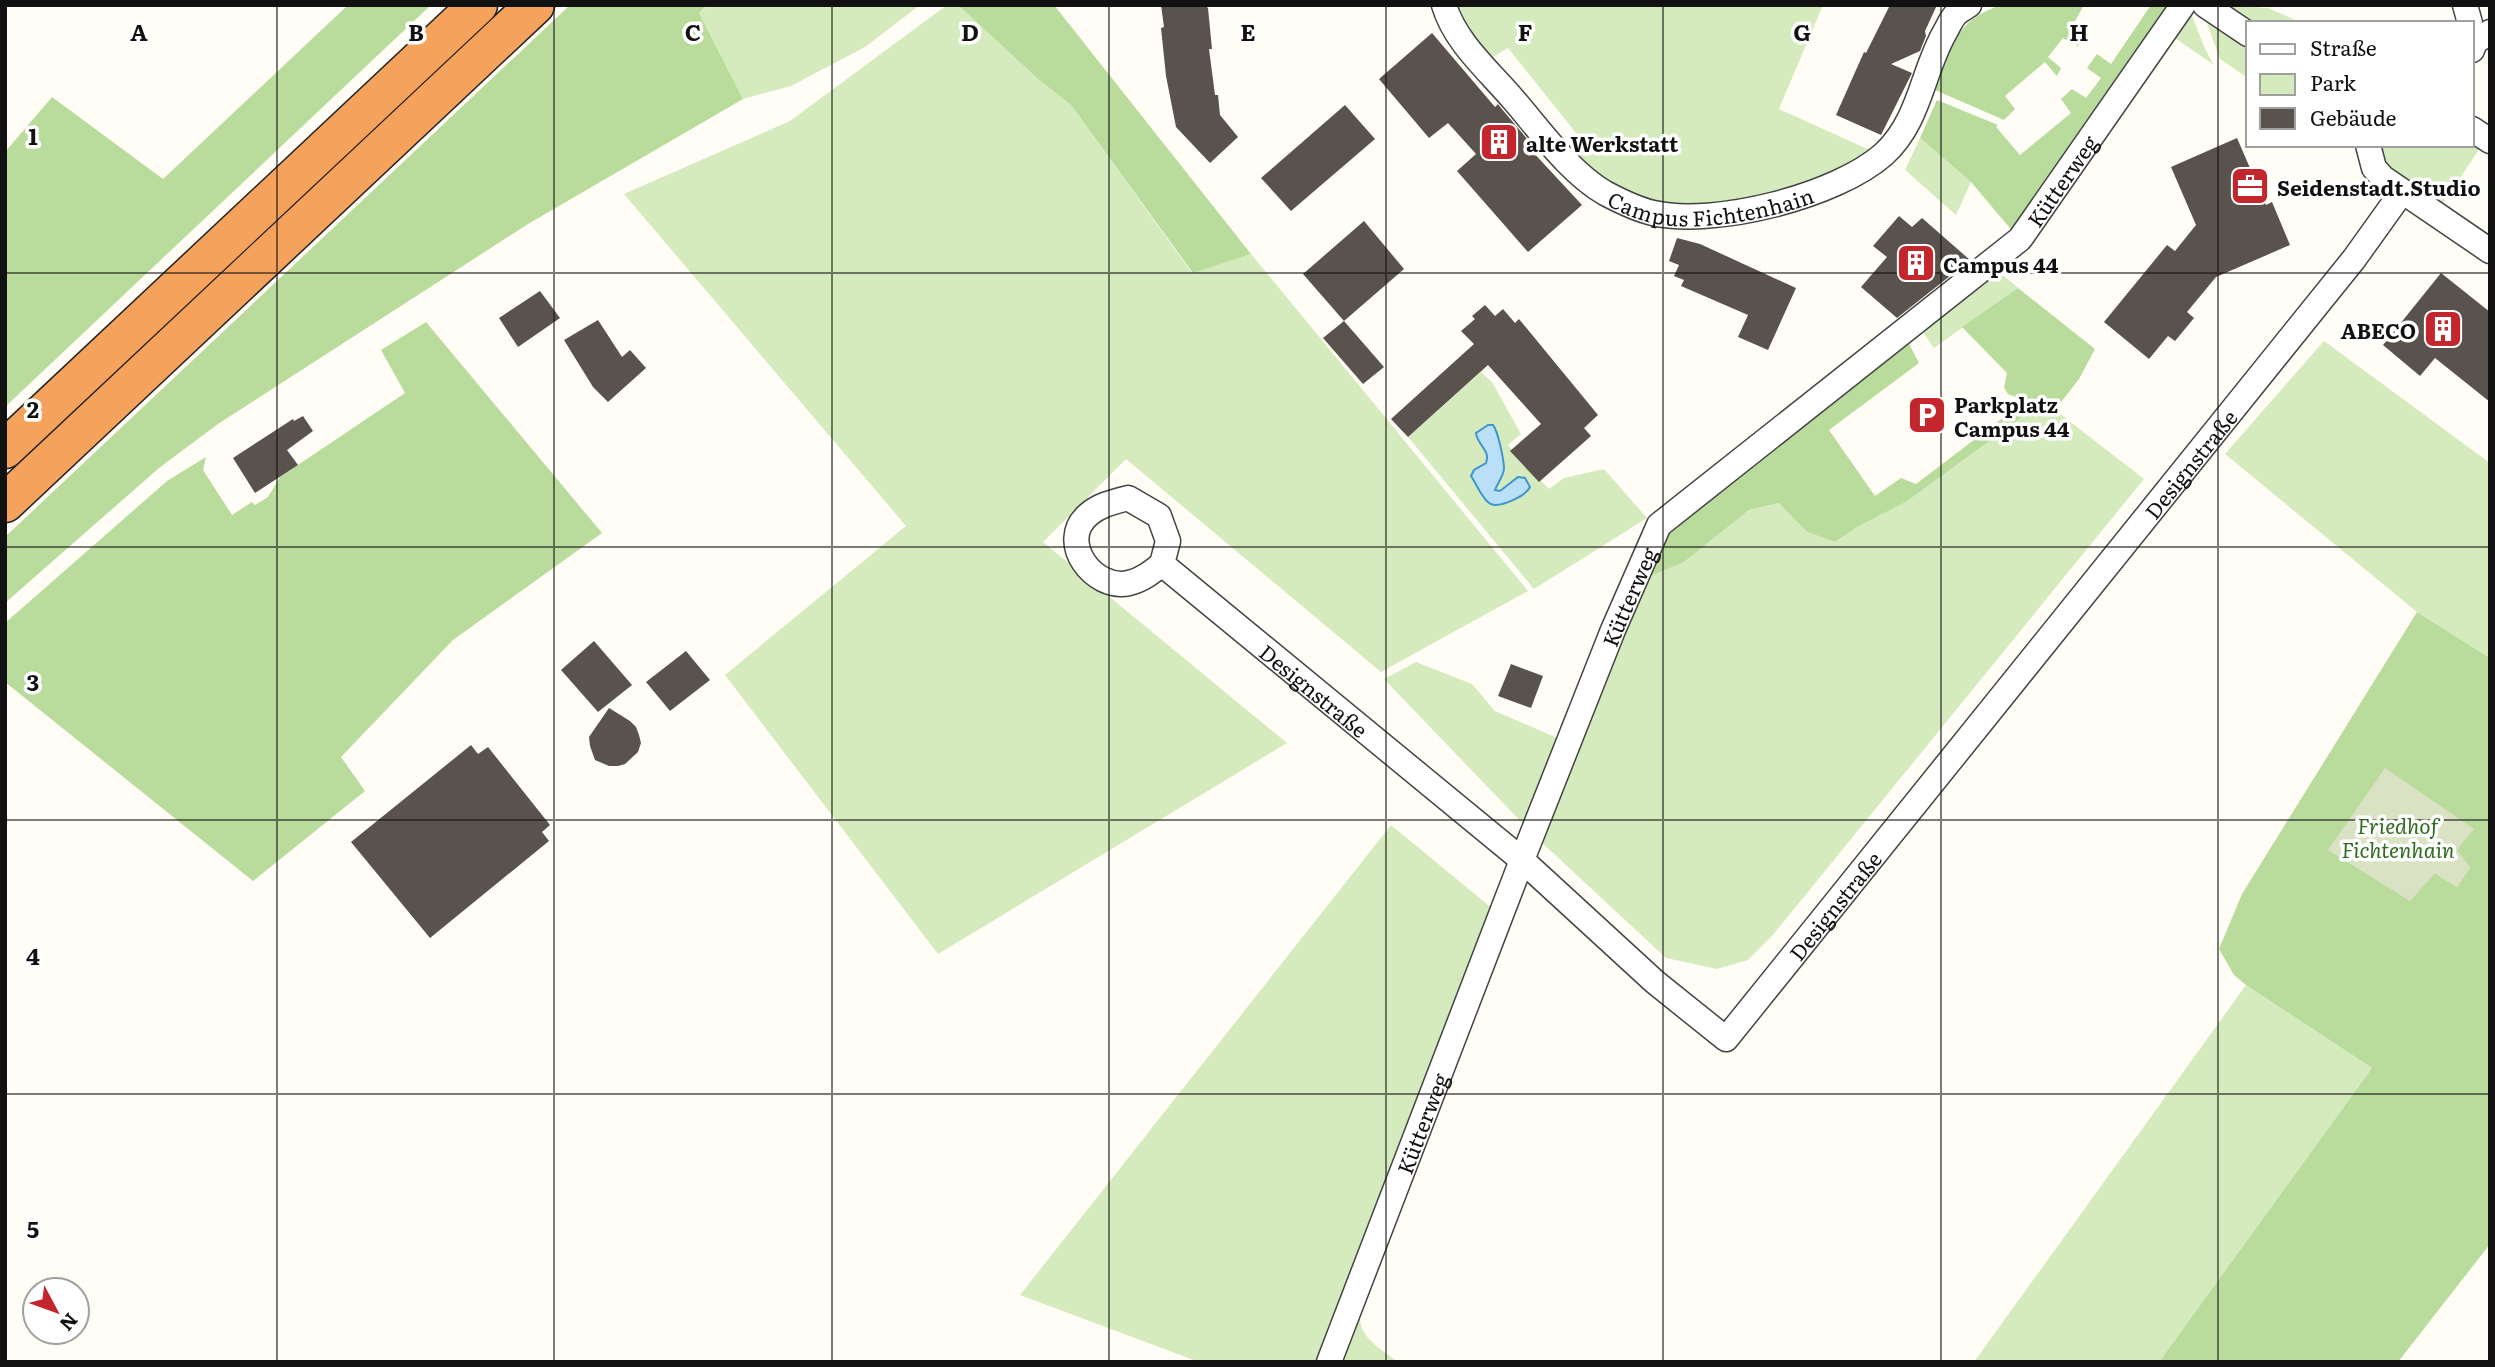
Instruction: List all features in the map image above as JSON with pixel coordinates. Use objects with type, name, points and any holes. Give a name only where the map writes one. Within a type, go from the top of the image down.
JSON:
[{"type":"highway","points":[[5,449],[478,5]]},
{"type":"highway","points":[[5,503],[535,5]]},
{"type":"street","name":"Campus Fichtenhain","points":[[1444,5],[1461,40],[1576,170],[1603,191],[1629,205],[1655,214],[1695,216],[1770,206],[1826,187],[1861,171],[1885,153],[1904,130],[1918,102],[1937,47],[1956,14],[1969,5]]},
{"type":"street","name":"Kütterweg","points":[[1329,1362],[1522,860],[1613,630],[1659,525],[2020,239],[2183,5]]},
{"type":"street","points":[[2205,5],[2246,33]]},
{"type":"street","points":[[2474,130],[2490,141]]},
{"type":"street","points":[[2369,147],[2374,168],[2383,178],[2490,251]]},
{"type":"street","name":"Designstraße","points":[[1162,564],[1522,860],[1655,982],[1726,1039],[2354,259],[2402,192]]},
{"type":"green space","points":[[348,5],[431,5],[5,407],[5,152],[52,97],[163,179]]},
{"type":"green space","points":[[570,5],[707,5],[699,13],[743,99],[528,224],[218,424],[159,468],[5,603],[5,537]]},
{"type":"green space","points":[[708,5],[920,5],[865,47],[791,86],[743,99],[699,13]]},
{"type":"green space","points":[[947,5],[958,5],[1038,79],[1071,105],[1192,273],[1251,254],[1528,591],[1381,672],[1126,459],[1043,542],[1287,743],[938,954],[725,675],[906,526],[624,194],[790,121]]},
{"type":"green space","points":[[958,5],[1054,5],[1251,254],[1193,273],[1071,105],[1038,79]]},
{"type":"green space","points":[[1457,5],[1823,5],[1779,109],[1872,151],[1818,181],[1755,199],[1677,207],[1623,196],[1565,148],[1580,138],[1508,48],[1490,59],[1459,13]]},
{"type":"green space","points":[[2001,5],[2084,5],[2074,23],[2086,30],[2078,46],[2063,38],[2048,57],[2061,68],[2057,76],[2045,62],[2005,96],[2015,109],[2004,120],[1935,90],[1956,38],[1973,19]]},
{"type":"green space","points":[[2151,5],[2174,5],[2014,233],[1971,182],[1920,138],[1937,100],[1998,125],[1996,127],[2020,155],[2071,113],[2061,99],[2072,89],[2086,98],[2101,78],[2087,68],[2097,54],[2111,64]]},
{"type":"green space","points":[[2187,5],[2206,50],[2214,65],[2172,36]]},
{"type":"green space","points":[[2223,5],[2268,8],[2297,21],[2246,21]]},
{"type":"green space","points":[[2205,18],[2246,46],[2246,77],[2220,59]]},
{"type":"green space","points":[[1920,138],[1971,182],[1956,215],[1905,170]]},
{"type":"green space","points":[[2474,139],[2482,145],[2440,208],[2386,165],[2382,147],[2474,147]]},
{"type":"green space","points":[[1998,271],[2018,288],[1934,348],[1920,328]]},
{"type":"green space","points":[[2018,288],[2095,349],[2079,379],[2055,410],[2040,404],[1906,502],[1857,527],[1835,542],[1807,532],[1779,503],[1749,510],[1684,562],[1645,578],[1664,531],[1907,340],[1919,363],[1829,430],[1875,496],[1901,478],[1916,484],[2025,401],[2008,394],[2004,388],[2007,373],[1962,327]]},
{"type":"green space","points":[[426,322],[602,533],[453,640],[341,757],[365,791],[253,881],[5,682],[5,623],[167,481],[206,457],[203,470],[232,515],[252,502],[255,505],[268,497],[280,477],[405,393],[381,350]]},
{"type":"green space","points":[[2324,341],[2490,463],[2490,658],[2417,612],[2225,454]]},
{"type":"green space","points":[[1481,372],[1492,382],[1521,434],[1508,445],[1549,489],[1564,478],[1604,469],[1647,518],[1534,589],[1408,437]]},
{"type":"green space","points":[[2040,404],[2050,406],[2144,479],[1772,936],[1748,960],[1717,969],[1666,958],[1539,840],[1641,576],[1684,562],[1749,510],[1780,503],[1807,532],[1835,542],[1857,527],[1906,502]]},
{"type":"green space","points":[[2417,612],[2490,658],[2490,1244],[2398,1362],[2159,1362],[2372,1068],[2234,975],[2219,949],[2242,894]],"holes":[[[2470,867],[2457,887],[2435,873]]]},
{"type":"green space","points":[[1416,662],[1472,684],[1495,711],[1564,741],[1528,829],[1384,679]]},
{"type":"green space","name":"Friedhof Fichtenhain","points":[[2385,768],[2474,829],[2457,850],[2470,867],[2457,887],[2435,873],[2410,901],[2328,850]]},
{"type":"green space","points":[[1391,825],[1493,909],[1323,1362],[1199,1362],[1020,1295]]},
{"type":"green space","points":[[1504,926],[1510,930],[1437,1111],[1360,1315],[1360,1323],[1367,1336],[1378,1348],[1398,1362],[1334,1362]]},
{"type":"green space","points":[[2246,985],[2372,1068],[2159,1362],[1974,1362]]},
{"type":"water","points":[[1488,425],[1495,428],[1504,465],[1495,490],[1500,491],[1518,477],[1525,478],[1530,487],[1518,497],[1495,505],[1482,496],[1471,476],[1474,470],[1486,463],[1487,455],[1476,433]]},
{"type":"building","points":[[1161,5],[1205,5],[1208,8],[1212,49],[1209,49],[1215,95],[1218,95],[1220,115],[1238,137],[1210,163],[1176,127],[1166,76]]},
{"type":"building","points":[[1890,5],[1937,5],[1925,31],[1926,36],[1920,51],[1891,64],[1912,73],[1881,135],[1836,115],[1864,52],[1866,53]]},
{"type":"building","name":"alte Werkstatt","points":[[1432,33],[1495,107],[1498,104],[1534,147],[1531,150],[1582,205],[1528,252],[1457,171],[1476,154],[1448,123],[1429,138],[1379,79]]},
{"type":"building","points":[[1345,105],[1375,139],[1291,211],[1261,178]]},
{"type":"building","points":[[2237,138],[2266,205],[2272,202],[2290,245],[2216,277],[2187,312],[2194,318],[2175,341],[2168,336],[2149,359],[2104,322],[2167,245],[2175,251],[2196,225],[2171,167]]},
{"type":"building","name":"Campus 44","points":[[1899,216],[1912,227],[1922,218],[1970,260],[1897,318],[1861,287],[1887,257],[1873,246]]},
{"type":"building","points":[[1364,221],[1404,269],[1344,321],[1303,274]]},
{"type":"building","points":[[1677,238],[1700,244],[1796,288],[1768,350],[1738,337],[1748,315],[1681,286],[1684,280],[1674,276],[1679,265],[1669,261]]},
{"type":"building","name":"ABECO","points":[[2441,273],[2490,312],[2490,402],[2435,358],[2420,376],[2383,345]]},
{"type":"building","points":[[540,291],[560,318],[518,347],[499,318]]},
{"type":"building","points":[[1485,305],[1495,316],[1503,309],[1515,323],[1519,319],[1598,415],[1584,428],[1591,436],[1539,482],[1510,451],[1541,424],[1488,365],[1408,437],[1391,419],[1474,344],[1461,331],[1475,319],[1472,316]]},
{"type":"building","points":[[598,320],[622,357],[630,350],[646,368],[608,402],[593,387],[564,340]]},
{"type":"building","points":[[1344,321],[1384,367],[1363,384],[1323,338]]},
{"type":"building","points":[[303,416],[313,431],[287,450],[298,465],[255,493],[233,458],[293,419],[294,421]]},
{"type":"building","points":[[594,641],[632,685],[598,712],[561,670]]},
{"type":"building","points":[[686,651],[710,680],[670,711],[646,682]]},
{"type":"building","points":[[1511,664],[1543,676],[1531,708],[1498,696]]},
{"type":"building","points":[[609,708],[636,727],[641,743],[638,752],[625,764],[618,766],[609,766],[595,760],[590,746],[589,737]]},
{"type":"building","points":[[471,745],[478,754],[488,747],[550,825],[542,832],[549,841],[430,938],[351,842]]},
{"type":"place","name":"alte Werkstatt","points":[[1499,142]]},
{"type":"place","name":"Seidenstadt.Studio","points":[[2250,186]]},
{"type":"place","name":"Campus 44","points":[[1916,263]]},
{"type":"place","name":"ABECO","points":[[2443,329]]},
{"type":"place","name":"Parkplatz Campus 44","points":[[1927,415]]}]
